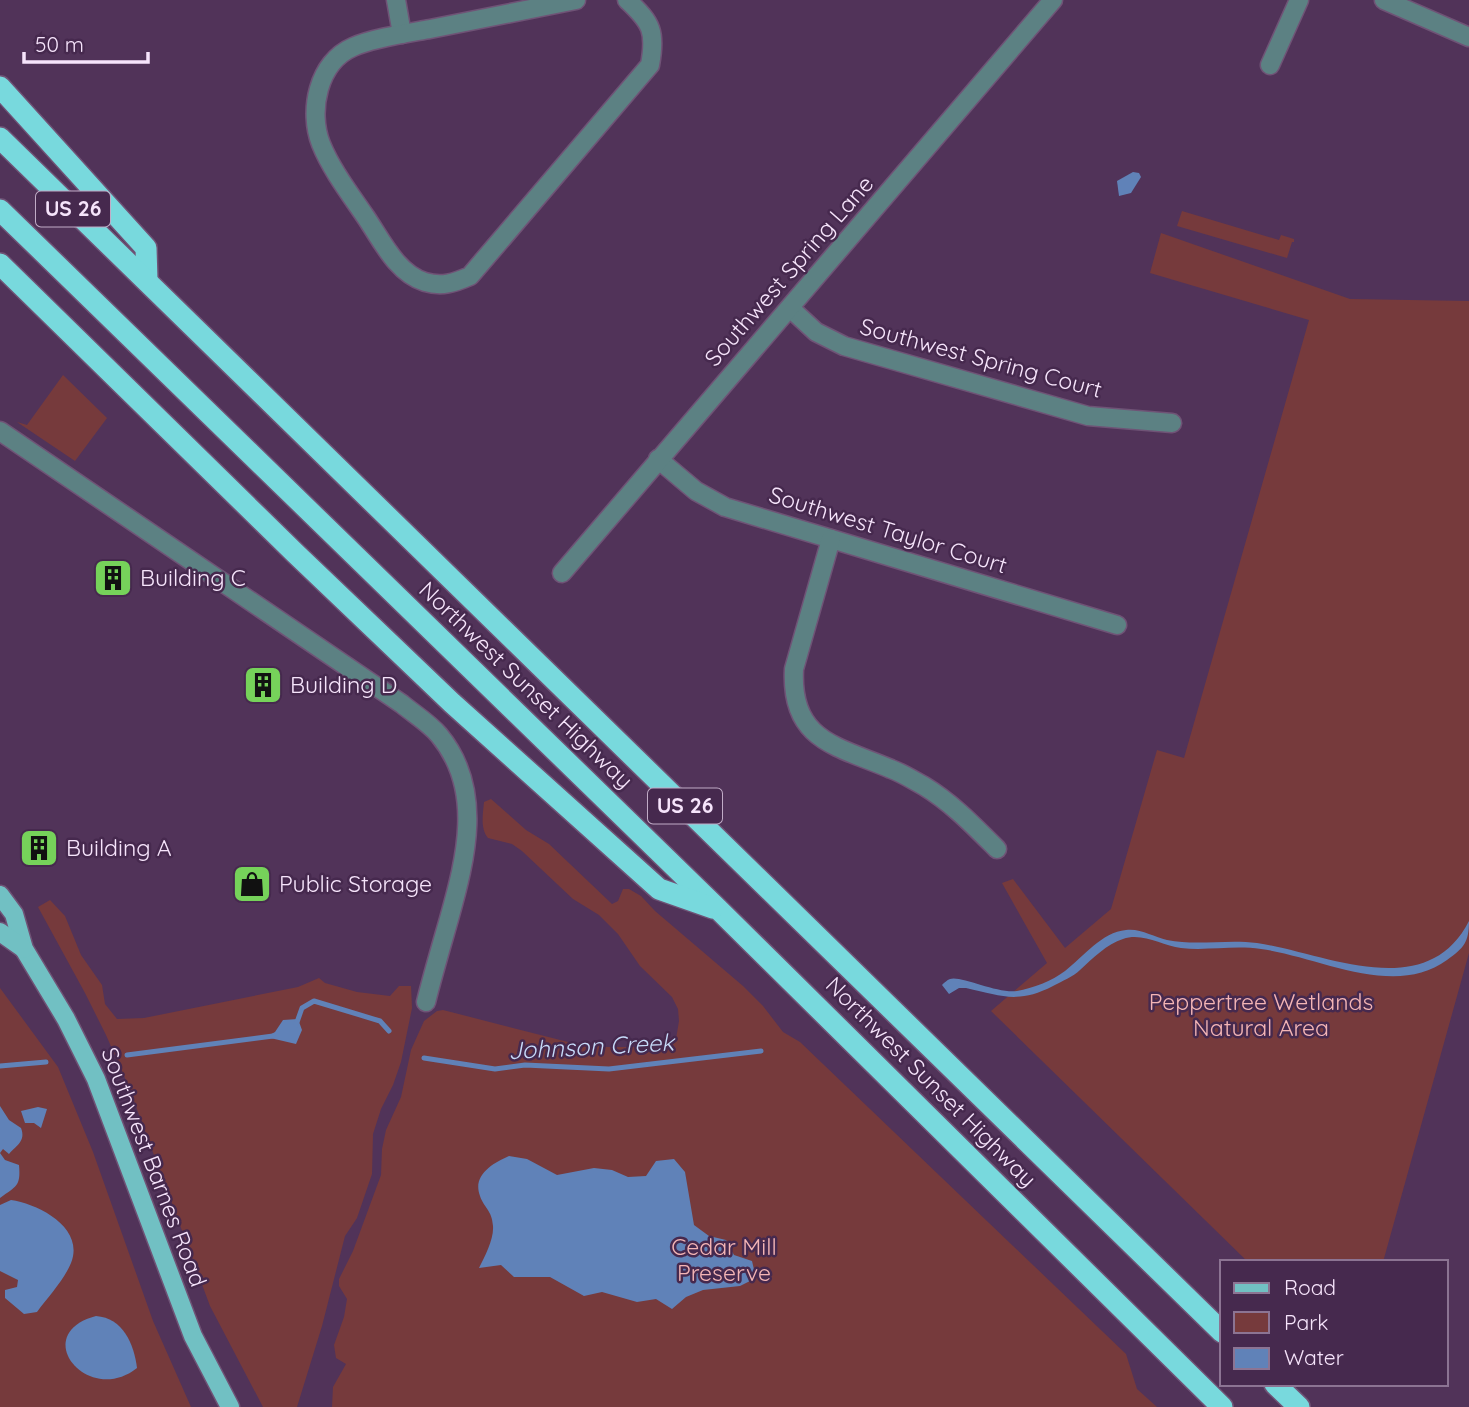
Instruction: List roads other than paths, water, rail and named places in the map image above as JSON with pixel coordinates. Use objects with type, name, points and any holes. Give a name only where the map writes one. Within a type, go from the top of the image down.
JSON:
[{"type":"highway","points":[[0,87],[146,248],[147,280]]},
{"type":"highway","name":"Northwest Sunset Highway","points":[[0,138],[1220,1330]]},
{"type":"highway","name":"Northwest Sunset Highway","points":[[0,210],[718,909],[1222,1407]]},
{"type":"highway","points":[[0,264],[300,558],[494,740],[659,889],[718,909]]},
{"type":"highway","points":[[1277,1386],[1298,1407]]},
{"type":"main road","name":"Southwest Barnes Road","points":[[0,895],[14,914],[24,949],[66,1019],[96,1079],[193,1336],[230,1407]]},
{"type":"main road","name":"Southwest Barnes Road","points":[[0,932],[24,949]]},
{"type":"street","points":[[397,0],[402,34]]},
{"type":"street","points":[[576,0],[402,34],[352,47],[333,62],[320,83],[315,107],[320,143],[392,257],[405,271],[424,282],[448,286],[470,276],[650,65],[654,40],[644,16],[627,0]]},
{"type":"street","name":"Southwest Spring Lane","points":[[562,573],[1053,0]]},
{"type":"street","points":[[1270,65],[1300,0]]},
{"type":"street","points":[[1384,0],[1469,37]]},
{"type":"street","name":"Southwest Spring Court","points":[[790,308],[816,332],[844,346],[1088,416],[1172,423]]},
{"type":"street","points":[[0,431],[402,704],[438,734],[459,771],[464,788],[468,830],[462,872],[426,1002]]},
{"type":"street","name":"Southwest Taylor Court","points":[[658,459],[696,491],[724,507],[1117,625]]},
{"type":"street","points":[[831,539],[794,668],[793,685],[797,706],[808,727],[822,740],[837,748],[892,769],[928,788],[952,805],[997,849]]},
{"type":"water","points":[[1133,172],[1139,173],[1141,177],[1131,193],[1119,196],[1117,181]]},
{"type":"water","points":[[1469,921],[1467,939],[1458,952],[1426,971],[1403,976],[1355,972],[1261,949],[1181,948],[1145,938],[1130,937],[1106,948],[1071,977],[1030,995],[1010,997],[966,988],[959,988],[949,994],[942,985],[955,978],[1000,990],[1017,991],[1029,988],[1060,975],[1109,935],[1131,930],[1178,942],[1257,943],[1343,963],[1401,968],[1427,961],[1450,946]]},
{"type":"water","points":[[298,1019],[302,1030],[296,1044],[266,1037],[275,1032],[283,1020]]},
{"type":"water","points":[[0,1106],[9,1120],[21,1128],[22,1132],[20,1142],[9,1154],[3,1149],[0,1153]]},
{"type":"water","points":[[38,1107],[47,1109],[41,1128],[34,1123],[25,1123],[21,1111]]},
{"type":"water","points":[[0,1153],[5,1160],[19,1165],[19,1178],[14,1188],[0,1198]]},
{"type":"water","points":[[509,1156],[527,1159],[557,1175],[594,1168],[612,1170],[628,1177],[646,1176],[656,1161],[674,1159],[685,1172],[694,1225],[709,1236],[726,1240],[734,1255],[752,1261],[756,1278],[740,1286],[703,1290],[686,1297],[672,1309],[656,1299],[637,1302],[602,1292],[584,1296],[550,1277],[514,1277],[501,1265],[479,1268],[491,1242],[493,1226],[491,1216],[480,1196],[479,1182],[485,1171]]},
{"type":"water","points":[[11,1200],[46,1212],[57,1220],[66,1229],[74,1250],[68,1269],[37,1312],[24,1314],[5,1298],[5,1290],[17,1287],[18,1280],[0,1271],[0,1205]]},
{"type":"water","points":[[96,1316],[113,1322],[126,1334],[137,1368],[118,1378],[100,1379],[85,1373],[73,1363],[66,1351],[67,1337],[76,1325]]},
{"type":"waterway","name":"Johnson Creek","points":[[296,1025],[302,1008],[314,1001],[380,1021],[389,1031]]},
{"type":"waterway","name":"Johnson Creek","points":[[127,1055],[273,1036]]},
{"type":"waterway","name":"Johnson Creek","points":[[424,1058],[495,1069],[525,1065],[609,1069],[761,1051]]},
{"type":"waterway","name":"Johnson Creek","points":[[0,1066],[46,1062]]},
{"type":"place","name":"Building C","points":[[113,578]]},
{"type":"place","name":"Building D","points":[[263,685]]},
{"type":"place","name":"Building A","points":[[39,848]]},
{"type":"place","name":"Public Storage","points":[[252,884]]},
{"type":"park label","name":"Peppertree Wetlands Natural Area","points":[[1261,1015]]},
{"type":"park label","name":"Cedar Mill Preserve","points":[[724,1260]]}]
